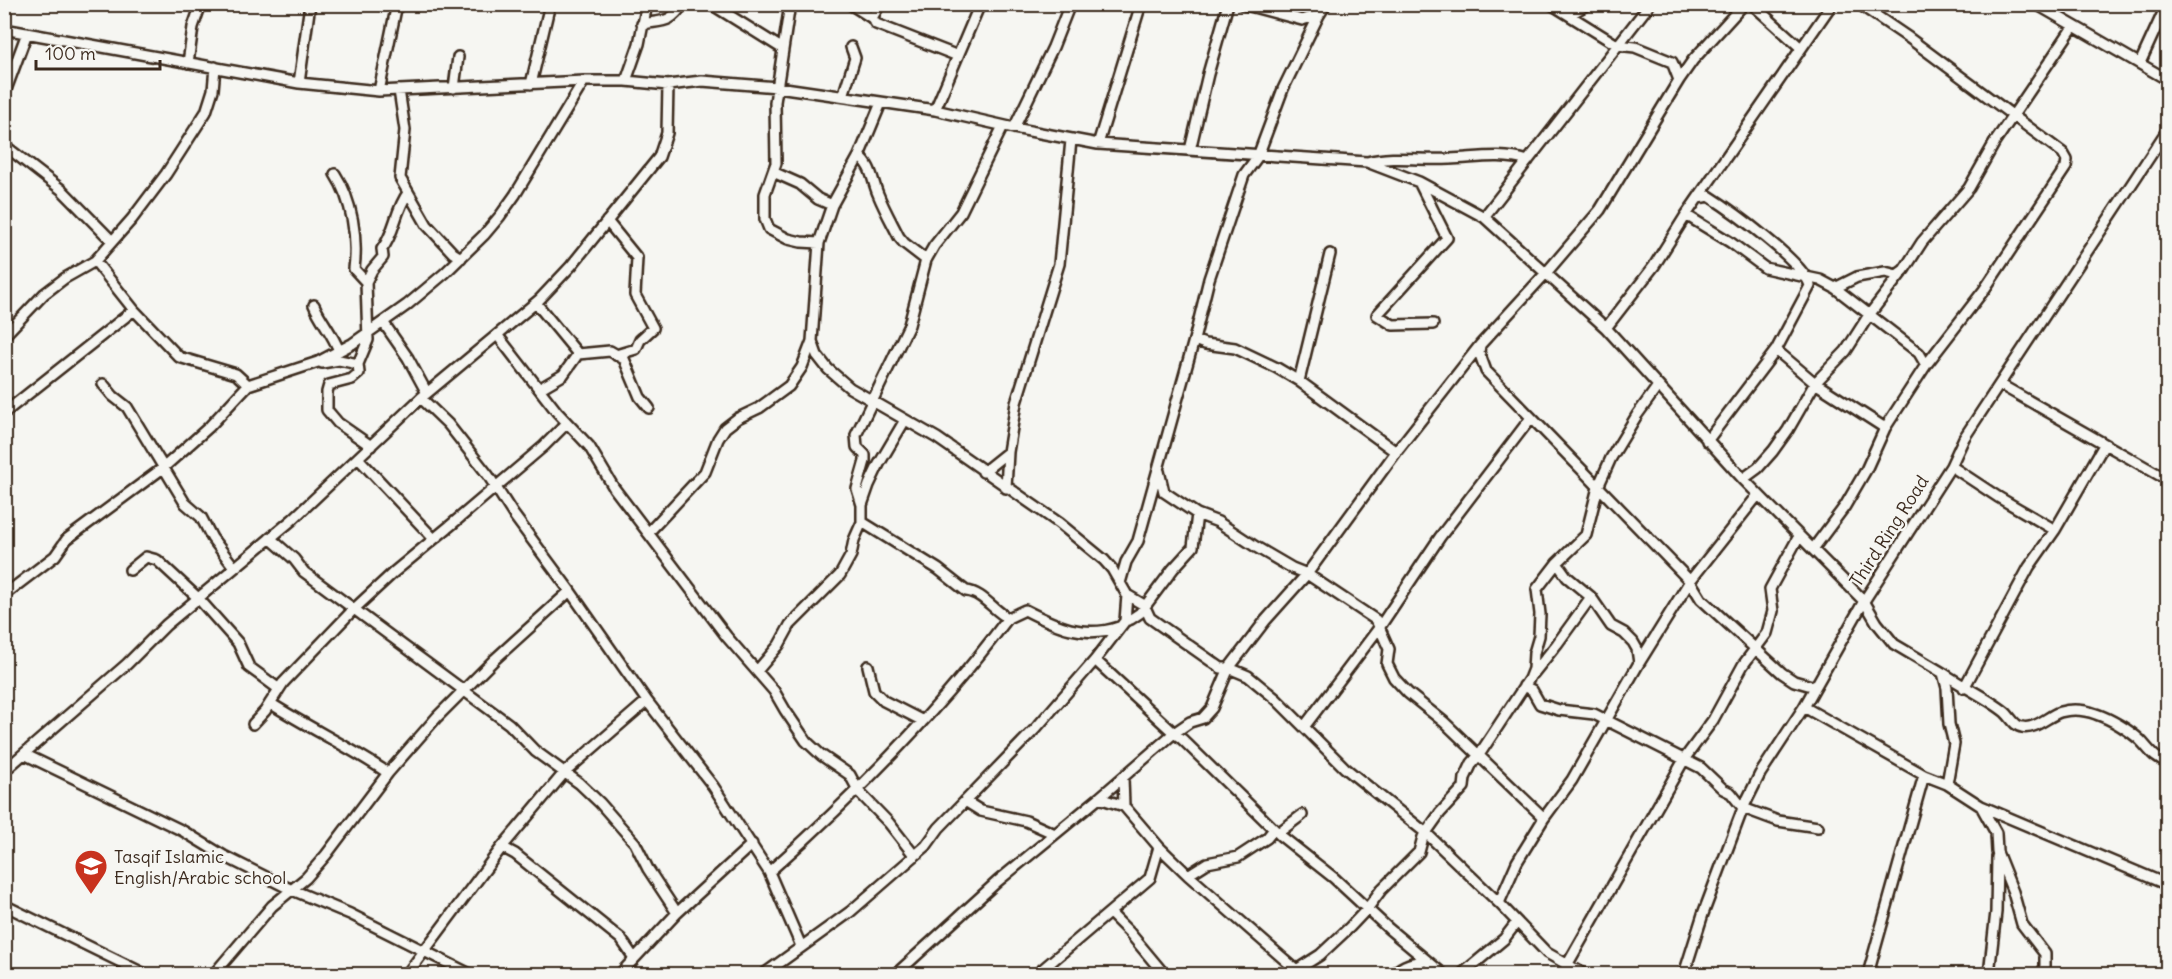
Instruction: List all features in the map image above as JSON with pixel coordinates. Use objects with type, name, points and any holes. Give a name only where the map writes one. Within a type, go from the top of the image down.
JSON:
[{"type":"street","points":[[188,63],[193,27],[201,4]]},
{"type":"street","points":[[299,83],[310,4]]},
{"type":"street","points":[[379,91],[397,4]]},
{"type":"street","points":[[531,84],[550,4]]},
{"type":"street","points":[[626,81],[639,44],[647,4]]},
{"type":"street","points":[[642,24],[668,21],[684,4]]},
{"type":"street","points":[[711,4],[783,48]]},
{"type":"street","points":[[790,4],[775,102],[776,163],[765,194],[765,219],[769,229],[794,241],[819,243]]},
{"type":"street","points":[[850,4],[872,18],[876,24],[958,56]]},
{"type":"street","points":[[872,18],[880,4]]},
{"type":"street","points":[[935,110],[980,4]]},
{"type":"street","points":[[1014,128],[1053,47],[1070,4]]},
{"type":"street","points":[[1098,144],[1142,4]]},
{"type":"street","points":[[1190,150],[1228,4]]},
{"type":"street","points":[[1242,4],[1302,20],[1319,15]]},
{"type":"street","points":[[1120,584],[1126,562],[1138,541],[1209,279],[1244,175],[1258,156],[1284,89],[1326,4]]},
{"type":"street","points":[[1551,4],[1617,45],[1635,47],[1672,62],[1679,80]]},
{"type":"street","points":[[1569,15],[1588,4]]},
{"type":"street","points":[[1484,217],[1650,4]]},
{"type":"street","points":[[896,975],[998,881],[1100,798],[1174,733],[1190,722],[1203,718],[1212,708],[1229,668],[1265,621],[1307,574],[1396,452],[1480,345],[1600,210],[1679,80],[1693,60],[1744,4]]},
{"type":"street","points":[[1752,4],[1801,48]]},
{"type":"street","points":[[1818,4],[1822,16]]},
{"type":"street","points":[[1606,328],[1654,266],[1686,214],[1832,4]]},
{"type":"street","points":[[1814,549],[1845,506],[1886,428],[1926,365],[1984,290],[2066,167],[2067,160],[2063,153],[1910,38],[1859,4]]},
{"type":"street","points":[[2037,4],[2073,27],[2168,80]]},
{"type":"street","points":[[2140,63],[2167,4]]},
{"type":"street","points":[[1743,479],[1758,468],[1773,452],[1815,384],[1846,351],[1922,242],[1969,188],[2012,116],[2073,27]]},
{"type":"street","points":[[4,29],[299,83],[379,91],[584,81],[626,81],[668,85],[702,81],[778,87],[935,110],[1098,144],[1367,162],[1384,158],[1450,159],[1490,155],[1511,156],[1528,161]]},
{"type":"street","points":[[4,95],[27,33]]},
{"type":"street","points":[[843,96],[855,58],[851,47]]},
{"type":"street","points":[[454,88],[458,57]]},
{"type":"street","points":[[4,336],[44,294],[65,278],[95,261],[166,174],[206,112],[213,90],[216,68]]},
{"type":"street","points":[[4,595],[55,556],[67,539],[163,468],[209,427],[249,385],[318,362],[339,351],[407,305],[461,258],[484,235],[515,195],[584,81]]},
{"type":"street","points":[[4,771],[198,598],[270,538],[424,396],[536,303],[572,266],[659,157],[667,133],[668,85]]},
{"type":"street","points":[[399,90],[405,130],[400,178],[427,225],[453,253],[461,258]]},
{"type":"street","points":[[648,533],[705,472],[718,439],[725,428],[738,418],[759,408],[789,386],[802,367],[812,341],[819,243],[832,205],[859,156],[881,103]]},
{"type":"street","points":[[758,671],[779,645],[790,625],[840,575],[851,555],[862,522],[862,505],[857,489],[865,455],[857,447],[856,435],[909,324],[926,260],[940,237],[961,212],[1003,126]]},
{"type":"street","name":"Third Ring Road","points":[[1684,975],[1702,914],[1743,808],[1760,774],[1804,707],[1863,601],[1951,466],[1964,438],[2168,129]]},
{"type":"street","points":[[1006,488],[1008,452],[1016,404],[1059,264],[1071,140]]},
{"type":"street","points":[[4,145],[62,190],[112,241]]},
{"type":"street","points":[[859,156],[870,169],[877,192],[899,237],[903,243],[926,260]]},
{"type":"street","points":[[1367,162],[1419,182],[1484,217],[1546,273],[1606,328],[1707,441],[1863,601],[1876,623],[1894,644],[1984,697],[2008,714],[2020,727],[2034,725],[2059,712],[2074,710],[2096,714],[2139,740],[2160,761],[2168,763]]},
{"type":"street","points":[[773,172],[800,184],[818,199],[832,205]]},
{"type":"street","points":[[335,174],[341,182],[355,231],[354,269],[366,282]]},
{"type":"street","points":[[1419,182],[1447,238],[1377,315],[1393,325],[1433,324]]},
{"type":"street","points":[[371,446],[338,423],[327,410],[327,392],[329,385],[352,379],[359,373],[358,364],[368,340],[366,282],[383,257],[382,249],[390,239],[401,202],[408,193]]},
{"type":"street","points":[[1698,198],[1709,196],[1727,207],[1792,260],[1808,278],[1810,286],[1776,350],[1707,441]]},
{"type":"street","points":[[1686,214],[1731,242],[1765,268],[1820,280],[1835,288],[1919,353],[1926,365]]},
{"type":"street","points":[[607,221],[637,258],[635,295],[642,304],[652,328],[640,340],[636,349],[616,355]]},
{"type":"street","points":[[1299,381],[1330,254]]},
{"type":"street","points":[[95,261],[134,310],[178,357],[236,374],[249,385]]},
{"type":"street","points":[[1835,288],[1857,277],[1885,272],[1897,275],[1904,270]]},
{"type":"street","points":[[536,303],[578,354]]},
{"type":"street","points":[[314,305],[319,317],[334,337],[339,351]]},
{"type":"street","points":[[4,413],[134,310]]},
{"type":"street","points":[[383,322],[408,358],[424,396],[496,487],[647,702],[713,786],[752,844],[770,872],[801,946]]},
{"type":"street","points":[[498,336],[567,423],[589,446],[614,488],[720,629],[774,691],[784,710],[807,741],[821,755],[850,775],[857,789],[889,823],[914,855]]},
{"type":"street","points":[[1194,340],[1205,344],[1236,348],[1277,368],[1299,381],[1396,452]]},
{"type":"street","points":[[812,341],[817,355],[828,369],[850,388],[937,438],[1059,523],[1104,560],[1127,595],[1144,605],[1150,618],[1156,623],[1221,668],[1229,668],[1248,676],[1276,699],[1345,768],[1426,833],[1547,953],[1584,975]]},
{"type":"street","points":[[1480,345],[1479,352],[1486,371],[1690,581],[1701,599],[1782,673],[1794,681],[1815,687]]},
{"type":"street","points":[[1776,350],[1815,384],[1886,428]]},
{"type":"street","points":[[539,389],[563,375],[578,354],[609,351],[624,359],[640,397],[649,408]]},
{"type":"street","points":[[1919,353],[1937,352]]},
{"type":"street","points":[[318,362],[339,360],[358,364]]},
{"type":"street","points":[[103,384],[127,407],[185,503],[201,518],[212,538],[234,567]]},
{"type":"street","points":[[2001,385],[2168,480]]},
{"type":"street","points":[[1526,683],[1539,636],[1540,614],[1537,589],[1557,563],[1586,535],[1598,487],[1611,458],[1658,386]]},
{"type":"street","points":[[1304,727],[1379,628],[1440,537],[1530,418]]},
{"type":"street","points":[[862,505],[879,464],[904,420]]},
{"type":"street","points":[[253,724],[279,689],[353,610],[567,423]]},
{"type":"street","points":[[1964,687],[2029,567],[2055,530],[2104,445]]},
{"type":"street","points":[[983,472],[1008,452]]},
{"type":"street","points":[[358,458],[434,540]]},
{"type":"street","points":[[1951,466],[2055,530]]},
{"type":"street","points":[[1158,469],[1164,492],[1197,514],[1218,522],[1265,552],[1307,574],[1376,620],[1389,649],[1388,664],[1394,678],[1408,693],[1444,722],[1544,818]]},
{"type":"street","points":[[1150,498],[1164,492]]},
{"type":"street","points":[[1499,903],[1517,862],[1544,818],[1572,780],[1639,663],[1690,581],[1758,495]]},
{"type":"street","points":[[770,872],[857,789],[957,685],[1008,618],[1025,610],[1060,627],[1102,633],[1131,620],[1140,613],[1144,605],[1192,547],[1197,514]]},
{"type":"street","points":[[862,522],[938,569],[966,591],[971,591],[1008,618]]},
{"type":"street","points":[[1562,975],[1685,758],[1713,720],[1743,665],[1767,633],[1773,611],[1770,589],[1799,536]]},
{"type":"street","points":[[270,538],[294,559],[304,572],[509,724],[535,751],[579,783],[635,843],[648,869],[676,913]]},
{"type":"street","points":[[130,570],[146,557],[157,560],[198,598],[238,643],[249,667],[279,689]]},
{"type":"street","points":[[1557,563],[1567,577],[1591,597],[1611,626],[1624,633],[1633,642],[1637,649],[1639,663]]},
{"type":"street","points":[[214,975],[272,906],[306,878],[388,773],[462,691],[570,591]]},
{"type":"street","points":[[764,975],[850,912],[927,846],[939,828],[1037,727],[1095,660],[1122,624],[1127,595]]},
{"type":"street","points":[[1100,798],[1124,806],[1188,875],[1295,973],[1320,955],[1367,909],[1381,890],[1419,852],[1426,833],[1464,787],[1468,771],[1526,683],[1591,597]]},
{"type":"street","points":[[1095,660],[1182,739],[1276,831],[1334,878],[1443,975]]},
{"type":"street","points":[[868,666],[874,691],[884,701],[923,721]]},
{"type":"street","points":[[1943,673],[1947,688],[1949,724],[1954,744],[1947,784]]},
{"type":"street","points":[[1526,683],[1540,704],[1559,710],[1594,714],[1685,758],[1731,793],[1743,808],[1778,821],[1818,827]]},
{"type":"street","points":[[407,975],[502,847],[564,773],[647,702]]},
{"type":"street","points":[[270,703],[309,728],[347,746],[388,773]]},
{"type":"street","points":[[1804,707],[1924,775],[1947,784],[1981,806],[2168,885]]},
{"type":"street","points":[[24,754],[183,831],[224,856],[291,890],[350,914],[470,975]]},
{"type":"street","points":[[1868,975],[1924,775]]},
{"type":"street","points":[[1123,778],[1124,806]]},
{"type":"street","points":[[965,801],[981,812],[1026,821],[1055,834]]},
{"type":"street","points":[[1981,806],[1996,833],[1997,852],[1996,912],[1989,975]]},
{"type":"street","points":[[1188,875],[1207,862],[1238,857],[1302,815]]},
{"type":"street","points":[[620,975],[676,913],[752,844]]},
{"type":"street","points":[[502,847],[515,854],[621,939],[634,958]]},
{"type":"street","points":[[1037,975],[1150,878],[1160,847]]},
{"type":"street","points":[[1997,852],[2013,892],[2022,924],[2045,954],[2042,975]]},
{"type":"street","points":[[4,905],[141,974]]},
{"type":"street","points":[[1110,914],[1129,932],[1162,974]]},
{"type":"street","points":[[1462,975],[1504,939],[1517,922]]},
{"type":"street","points":[[621,939],[644,946]]},
{"type":"street","points":[[1393,975],[1402,966],[1414,962],[1427,962]]},
{"type":"place","name":"Tasqif Islamic English/Arabic school","points":[[91,895]]}]
